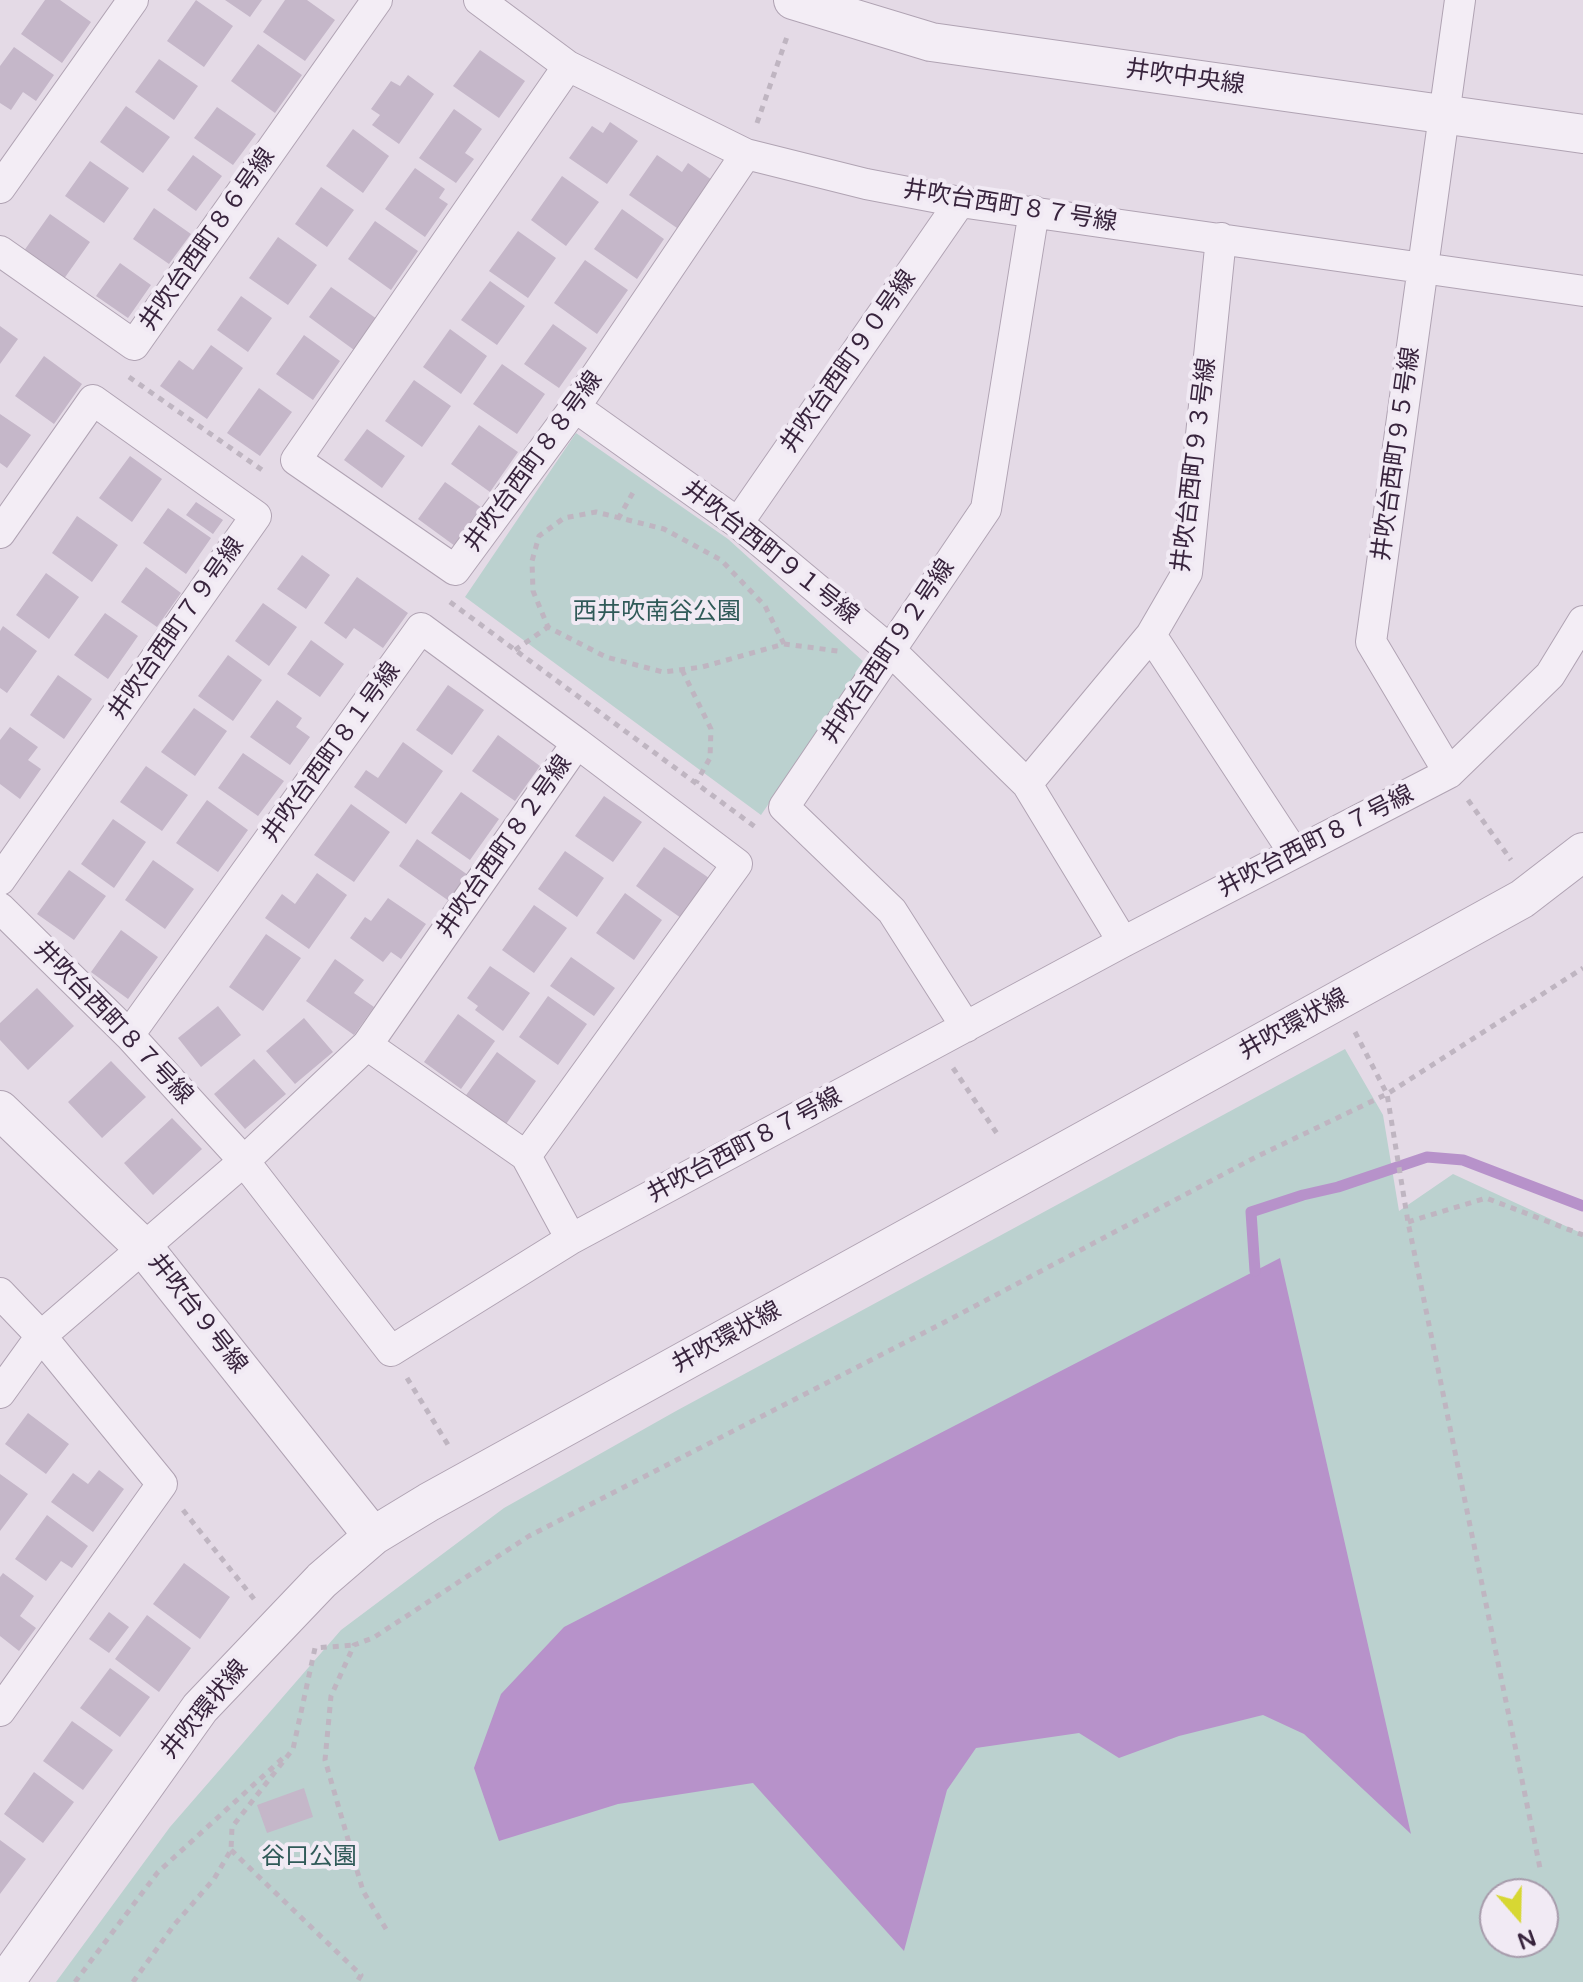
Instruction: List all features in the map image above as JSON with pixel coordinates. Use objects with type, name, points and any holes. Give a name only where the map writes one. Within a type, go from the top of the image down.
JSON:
[{"type":"street","points":[[0,188],[133,0]]},
{"type":"street","name":"井吹台西町８６号線","points":[[0,251],[134,345],[377,0]]},
{"type":"street","name":"井吹台西町８７号線","points":[[479,0],[568,66],[746,154],[866,184],[960,202],[1583,291]]},
{"type":"street","name":"井吹台西町９５号線","points":[[1449,773],[1371,642],[1460,0]]},
{"type":"street","name":"井吹中央線","points":[[796,2],[931,42],[1583,134]]},
{"type":"street","name":"井吹台西町８８号線","points":[[568,66],[296,460],[455,570],[575,407],[746,154]]},
{"type":"street","name":"井吹台西町９０号線","points":[[738,523],[960,202]]},
{"type":"street","name":"井吹台西町９２号線","points":[[966,1027],[892,911],[784,807],[986,509],[1034,211]]},
{"type":"street","name":"井吹台西町９３号線","points":[[1027,784],[1151,635],[1187,573],[1221,238]]},
{"type":"street","name":"井吹台西町７９号線","points":[[0,533],[93,400],[256,516],[0,880]]},
{"type":"street","name":"井吹台西町９１号線","points":[[575,407],[738,523],[890,650],[1027,784],[1123,942]]},
{"type":"street","name":"井吹台西町８７号線","points":[[0,908],[129,1035],[244,1161],[391,1351],[571,1239],[1123,942],[1449,773],[1550,675],[1583,621]]},
{"type":"street","name":"井吹台西町８１号線","points":[[129,1035],[421,628],[577,743]]},
{"type":"street","points":[[1151,635],[1294,853]]},
{"type":"street","name":"井吹台西町８２号線","points":[[0,1393],[41,1336],[244,1161],[367,1045],[577,743],[737,864],[526,1156]]},
{"type":"street","name":"井吹環状線","points":[[5,1982],[200,1708],[322,1580],[373,1536],[469,1480],[1522,899],[1583,852]]},
{"type":"street","points":[[367,1045],[526,1156],[571,1239]]},
{"type":"street","name":"井吹台９号線","points":[[0,1110],[144,1248],[373,1536]]},
{"type":"street","points":[[0,1293],[41,1336],[162,1484],[0,1711]]},
{"type":"path","points":[[746,154],[796,2]]},
{"type":"path","points":[[596,512],[664,529],[721,560],[765,606],[784,644],[682,670],[663,672],[606,657],[548,627],[533,591],[532,561],[539,536],[564,518],[596,512]]},
{"type":"path","points":[[515,650],[548,627]]},
{"type":"path","points":[[682,670],[711,729],[710,758],[696,783]]},
{"type":"path","points":[[1449,773],[1532,890]]},
{"type":"path","points":[[133,1982],[174,1925],[214,1879],[231,1850],[232,1827],[293,1749],[315,1648],[354,1645],[373,1638],[529,1536],[943,1323],[1256,1157],[1387,1094],[1583,968]]},
{"type":"path","points":[[1339,1000],[1387,1094],[1408,1222],[1541,1873]]},
{"type":"path","points":[[937,1043],[998,1135]]},
{"type":"path","points":[[1408,1222],[1486,1198],[1583,1235]]},
{"type":"path","points":[[391,1351],[469,1480]]},
{"type":"path","points":[[162,1484],[276,1627]]},
{"type":"path","points":[[354,1645],[331,1696],[325,1760],[363,1891],[386,1929]]},
{"type":"path","points":[[75,1982],[158,1872],[293,1749]]},
{"type":"path","points":[[231,1850],[366,1982]]},
{"type":"path","points":[[357,1982],[361,1975]]},
{"type":"green space","name":"西井吹南谷公園","points":[[576,433],[728,539],[865,663],[761,815],[465,597]]},
{"type":"green space","name":"谷口公園","points":[[1345,1049],[1383,1115],[1399,1211],[1453,1174],[1583,1234],[1583,1982],[56,1982],[170,1827],[341,1630],[504,1508],[676,1411]]},
{"type":"shaded area","points":[[1280,1258],[1411,1834],[1304,1734],[1263,1715],[1179,1736],[1119,1758],[1079,1733],[976,1748],[947,1790],[904,1951],[753,1783],[618,1804],[499,1841],[474,1768],[501,1694],[564,1627]]},
{"type":"building","points":[[45,0],[60,0],[91,22],[62,63],[21,34]]},
{"type":"building","points":[[196,0],[233,26],[204,67],[167,41]]},
{"type":"building","points":[[225,0],[262,0],[250,17]]},
{"type":"building","points":[[285,0],[307,0],[335,20],[305,61],[263,32]]},
{"type":"building","points":[[258,44],[302,75],[275,113],[231,81]]},
{"type":"building","points":[[14,47],[54,75],[36,101],[23,92],[11,110],[0,103],[0,66]]},
{"type":"building","points":[[480,50],[525,81],[499,118],[453,86]]},
{"type":"building","points":[[159,59],[198,86],[174,120],[135,92]]},
{"type":"building","points":[[408,75],[434,94],[399,144],[372,125],[380,115],[371,109],[391,81],[400,86]]},
{"type":"building","points":[[126,106],[170,137],[143,173],[100,142]]},
{"type":"building","points":[[217,107],[256,134],[233,165],[194,138]]},
{"type":"building","points":[[454,109],[482,129],[465,153],[474,159],[456,183],[419,158]]},
{"type":"building","points":[[610,122],[638,141],[607,184],[569,158],[592,126],[603,133]]},
{"type":"building","points":[[353,129],[389,156],[363,193],[326,166]]},
{"type":"building","points":[[193,155],[222,176],[196,211],[167,190]]},
{"type":"building","points":[[657,155],[682,172],[688,163],[712,180],[677,228],[629,195]]},
{"type":"building","points":[[90,161],[129,188],[104,223],[65,196]]},
{"type":"building","points":[[415,168],[445,189],[439,198],[448,204],[425,237],[385,209]]},
{"type":"building","points":[[562,176],[599,202],[566,246],[531,220]]},
{"type":"building","points":[[321,187],[354,210],[327,247],[295,224]]},
{"type":"building","points":[[154,208],[191,234],[169,264],[133,239]]},
{"type":"building","points":[[622,209],[664,239],[637,279],[594,249]]},
{"type":"building","points":[[50,214],[90,242],[61,283],[21,255]]},
{"type":"building","points":[[375,221],[418,251],[391,290],[348,259]]},
{"type":"building","points":[[518,231],[556,258],[528,298],[489,271]]},
{"type":"building","points":[[278,237],[317,265],[288,305],[249,278]]},
{"type":"building","points":[[585,260],[628,290],[597,334],[554,303]]},
{"type":"building","points":[[120,263],[151,285],[128,318],[96,296]]},
{"type":"building","points":[[490,281],[525,306],[497,345],[461,320]]},
{"type":"building","points":[[331,287],[377,319],[354,350],[309,317]]},
{"type":"building","points":[[241,296],[272,318],[248,352],[217,330]]},
{"type":"building","points":[[553,324],[587,348],[559,388],[524,364]]},
{"type":"building","points":[[0,326],[18,339],[0,364]]},
{"type":"building","points":[[450,329],[487,356],[461,394],[423,367]]},
{"type":"building","points":[[304,335],[340,361],[313,400],[276,374]]},
{"type":"building","points":[[211,345],[243,368],[207,419],[160,386],[179,360],[193,370]]},
{"type":"building","points":[[44,356],[82,384],[54,424],[15,396]]},
{"type":"building","points":[[502,364],[545,394],[517,434],[473,404]]},
{"type":"building","points":[[414,380],[451,406],[422,447],[385,421]]},
{"type":"building","points":[[259,388],[292,412],[260,456],[227,433]]},
{"type":"building","points":[[0,414],[31,435],[7,468],[0,463]]},
{"type":"building","points":[[479,425],[518,452],[490,492],[451,464]]},
{"type":"building","points":[[367,429],[405,456],[382,488],[344,460]]},
{"type":"building","points":[[130,456],[162,479],[132,522],[99,498]]},
{"type":"building","points":[[445,482],[482,508],[455,546],[418,519]]},
{"type":"building","points":[[196,502],[223,520],[213,534],[186,515]]},
{"type":"building","points":[[168,508],[211,538],[186,574],[143,543]]},
{"type":"building","points":[[77,516],[118,545],[92,582],[52,553]]},
{"type":"building","points":[[302,555],[330,575],[306,609],[277,589]]},
{"type":"building","points":[[146,567],[181,593],[157,627],[121,602]]},
{"type":"building","points":[[46,573],[79,597],[49,639],[16,615]]},
{"type":"building","points":[[357,577],[408,613],[383,648],[354,628],[346,639],[324,623]]},
{"type":"building","points":[[263,603],[297,627],[269,666],[235,641]]},
{"type":"building","points":[[105,613],[138,636],[108,679],[74,655]]},
{"type":"building","points":[[3,626],[37,651],[7,693],[0,688],[0,631]]},
{"type":"building","points":[[311,640],[344,664],[320,697],[287,674]]},
{"type":"building","points":[[228,655],[262,680],[233,721],[198,696]]},
{"type":"building","points":[[58,675],[92,699],[64,739],[30,715]]},
{"type":"building","points":[[448,685],[484,710],[452,755],[416,730]]},
{"type":"building","points":[[277,700],[302,718],[296,727],[310,737],[290,765],[250,737]]},
{"type":"building","points":[[194,708],[227,731],[195,776],[161,752]]},
{"type":"building","points":[[10,727],[38,747],[28,760],[41,769],[20,799],[0,784],[0,740]]},
{"type":"building","points":[[498,735],[540,766],[515,801],[472,771]]},
{"type":"building","points":[[403,742],[443,771],[406,824],[354,787],[366,770],[378,778]]},
{"type":"building","points":[[243,753],[284,781],[258,816],[218,788]]},
{"type":"building","points":[[146,766],[188,795],[162,831],[120,802]]},
{"type":"building","points":[[461,792],[499,819],[470,860],[431,833]]},
{"type":"building","points":[[604,796],[642,822],[613,862],[575,836]]},
{"type":"building","points":[[207,800],[248,830],[218,872],[176,843]]},
{"type":"building","points":[[351,804],[390,832],[354,882],[314,855]]},
{"type":"building","points":[[113,819],[146,842],[114,888],[81,864]]},
{"type":"building","points":[[417,839],[468,875],[449,901],[399,866]]},
{"type":"building","points":[[664,847],[709,878],[681,918],[636,886]]},
{"type":"building","points":[[565,851],[604,878],[577,917],[538,889]]},
{"type":"building","points":[[153,860],[194,889],[165,929],[125,900]]},
{"type":"building","points":[[69,870],[106,896],[74,940],[37,914]]},
{"type":"building","points":[[317,873],[347,895],[309,949],[265,918],[282,894],[295,904]]},
{"type":"building","points":[[625,893],[662,920],[634,960],[596,933]]},
{"type":"building","points":[[388,898],[426,924],[401,959],[391,952],[383,962],[350,938],[365,917],[371,921]]},
{"type":"building","points":[[534,905],[567,928],[534,973],[502,950]]},
{"type":"building","points":[[121,930],[158,957],[128,999],[91,972]]},
{"type":"building","points":[[266,934],[301,958],[263,1011],[229,987]]},
{"type":"building","points":[[571,957],[615,988],[594,1016],[550,986]]},
{"type":"building","points":[[335,959],[364,980],[354,993],[374,1007],[354,1035],[306,1001]]},
{"type":"building","points":[[490,966],[530,993],[503,1031],[475,1010],[478,1006],[467,998]]},
{"type":"building","points":[[37,988],[74,1026],[28,1070],[0,1040],[0,1023]]},
{"type":"building","points":[[548,996],[587,1024],[558,1065],[519,1037]]},
{"type":"building","points":[[218,1006],[241,1035],[201,1067],[178,1038]]},
{"type":"building","points":[[458,1014],[495,1041],[461,1089],[424,1062]]},
{"type":"building","points":[[304,1018],[333,1052],[295,1084],[266,1051]]},
{"type":"building","points":[[497,1052],[536,1081],[504,1127],[464,1098]]},
{"type":"building","points":[[254,1059],[286,1094],[245,1129],[214,1094]]},
{"type":"building","points":[[111,1061],[146,1097],[102,1138],[68,1102]]},
{"type":"building","points":[[172,1118],[202,1149],[153,1195],[124,1163]]},
{"type":"building","points":[[28,1413],[69,1444],[46,1474],[5,1444]]},
{"type":"building","points":[[99,1470],[124,1489],[93,1532],[51,1502],[73,1473],[88,1484]]},
{"type":"building","points":[[0,1474],[28,1494],[0,1531]]},
{"type":"building","points":[[47,1515],[88,1546],[72,1568],[61,1561],[46,1581],[15,1559]]},
{"type":"building","points":[[184,1563],[230,1597],[200,1639],[153,1604]]},
{"type":"building","points":[[3,1573],[34,1596],[20,1616],[36,1628],[19,1651],[0,1636],[0,1577]]},
{"type":"building","points":[[109,1612],[129,1627],[109,1653],[89,1639]]},
{"type":"building","points":[[147,1615],[191,1648],[159,1692],[115,1659]]},
{"type":"building","points":[[110,1668],[150,1697],[120,1737],[80,1708]]},
{"type":"building","points":[[72,1721],[113,1750],[83,1790],[43,1761]]},
{"type":"building","points":[[34,1772],[74,1802],[43,1843],[4,1814]]},
{"type":"building","points":[[304,1788],[313,1817],[267,1833],[257,1805]]},
{"type":"building","points":[[0,1840],[26,1859],[0,1894]]},
{"type":"waterway","points":[[1255,1271],[1251,1212],[1427,1157],[1463,1160],[1583,1206]]}]
